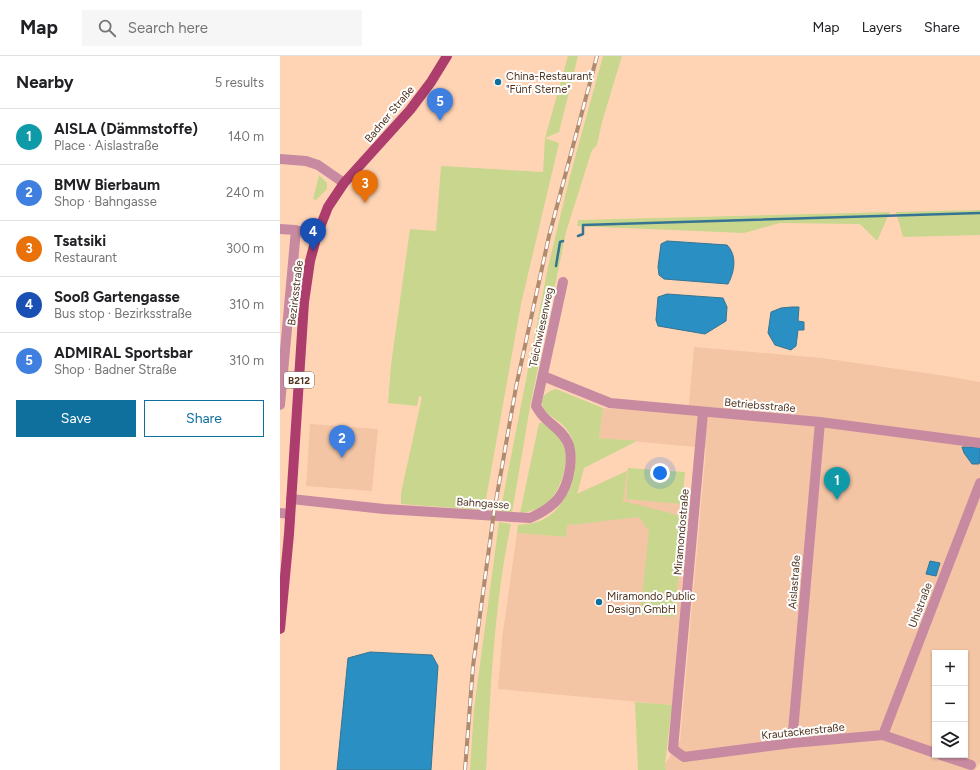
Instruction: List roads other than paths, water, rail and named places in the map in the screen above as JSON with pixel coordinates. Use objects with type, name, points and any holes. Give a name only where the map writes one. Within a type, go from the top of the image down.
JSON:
[{"type":"main road","name":"Badner Straße","points":[[344,183],[410,110],[431,82],[447,56]]},
{"type":"main road","name":"Bezirksstraße","points":[[280,629],[285,513],[291,499],[304,302],[309,267],[317,235],[328,207],[344,183]]},
{"type":"street","points":[[280,159],[306,161],[318,165],[344,183]]},
{"type":"street","points":[[280,229],[296,230],[317,235]]},
{"type":"street","points":[[280,405],[296,230]]},
{"type":"street","name":"Teichwiesenweg","points":[[536,406],[563,282]]},
{"type":"street","name":"Betriebsstraße","points":[[543,376],[610,403],[820,422],[980,443]]},
{"type":"street","name":"Bahngasse","points":[[291,499],[384,508],[530,518],[544,512],[556,502],[563,492],[568,478],[571,461],[569,444],[559,429],[543,416],[536,406]]},
{"type":"street","name":"Miramondostraße","points":[[673,749],[703,412]]},
{"type":"street","name":"Aislastraße","points":[[792,743],[820,422]]},
{"type":"street","name":"Uhlstraße","points":[[883,735],[980,483]]},
{"type":"street","name":"Krautackerstraße","points":[[673,749],[684,756],[792,743],[883,735],[932,752]]},
{"type":"street","points":[[949,758],[971,766]]},
{"type":"water","points":[[667,241],[727,245],[734,258],[732,274],[728,284],[664,279],[659,275],[658,267],[661,244]]},
{"type":"water","points":[[667,294],[723,298],[727,307],[726,321],[705,334],[658,326],[656,320],[658,297]]},
{"type":"water","points":[[799,307],[798,321],[804,322],[804,330],[798,330],[796,346],[791,350],[775,345],[768,333],[771,312],[781,308]]},
{"type":"water","points":[[962,447],[980,447],[979,464],[972,464],[964,453]]},
{"type":"water","points":[[930,561],[940,563],[936,576],[926,574]]},
{"type":"water","points":[[370,652],[432,655],[438,666],[431,770],[337,770],[348,658]]},
{"type":"waterway","points":[[578,236],[583,234],[583,225],[980,213]]},
{"type":"waterway","points":[[556,266],[560,242],[563,241]]},
{"type":"railway","points":[[465,770],[473,666],[494,512],[516,387],[549,236],[597,56]]},
{"type":"place","name":"China-Restaurant \"Fünf Sterne\"","points":[[498,82]]},
{"type":"place","name":"ADMIRAL Sportsbar","points":[[440,121]]},
{"type":"place","name":"Tsatsiki","points":[[365,203]]},
{"type":"place","name":"Sooß Gartengasse","points":[[313,251]]},
{"type":"place","name":"BMW Bierbaum","points":[[342,458]]},
{"type":"place","name":"AISLA (Dämmstoffe)","points":[[837,500]]},
{"type":"place","name":"Miramondo Public Design GmbH","points":[[599,602]]}]
